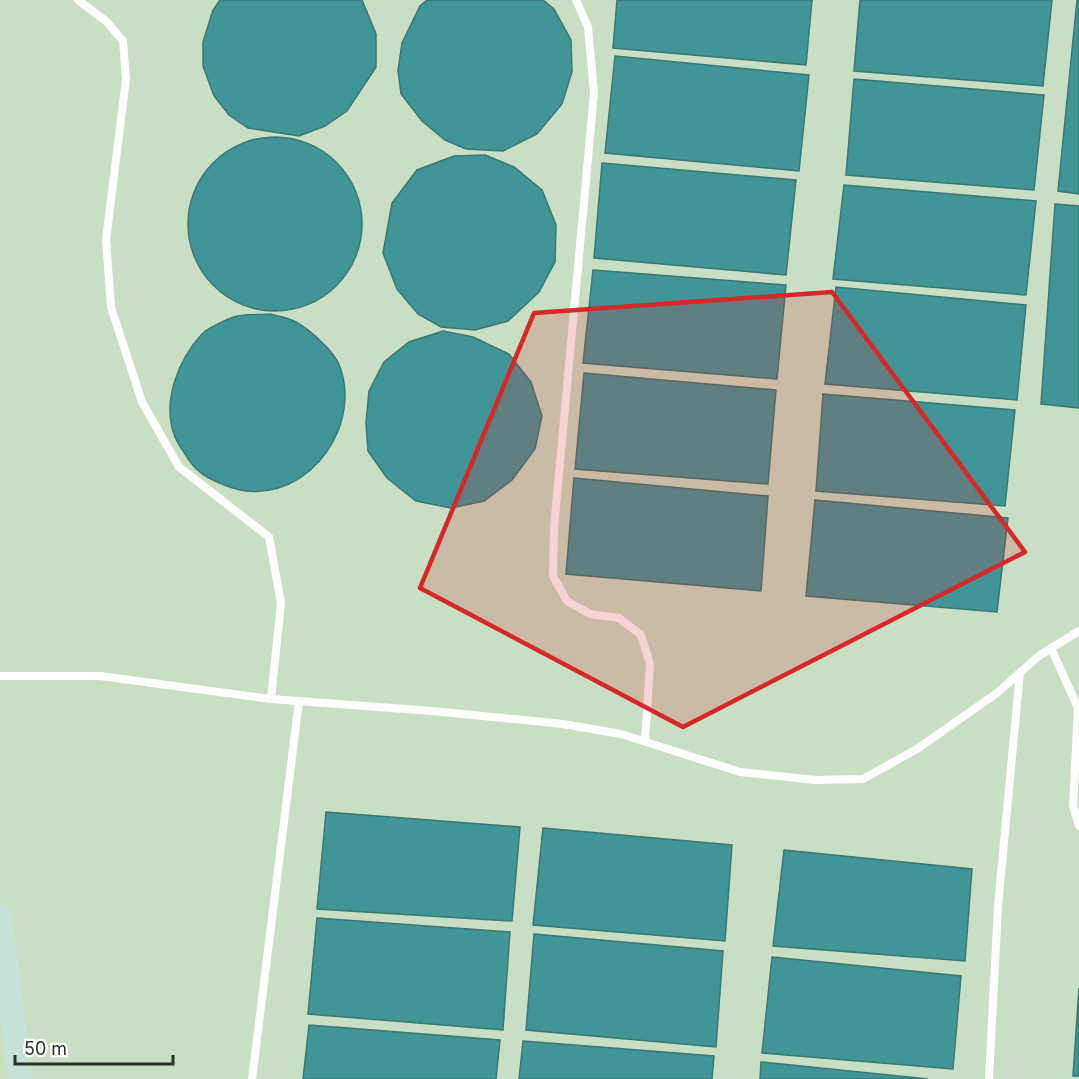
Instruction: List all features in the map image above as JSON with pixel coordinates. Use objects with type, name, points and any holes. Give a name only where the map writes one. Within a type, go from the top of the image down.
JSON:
[{"type":"street","points":[[0,916],[20,1079]]},
{"type":"lane","points":[[78,0],[107,22],[123,41],[126,80],[106,240],[111,308],[142,402],[179,467],[269,537],[281,603],[271,699]]},
{"type":"lane","points":[[576,0],[588,27],[594,93],[554,528],[553,576],[567,601],[590,614],[619,618],[641,635],[650,664],[645,741]]},
{"type":"lane","points":[[0,676],[100,676],[271,699],[563,723],[621,734],[740,772],[815,780],[863,779],[917,749],[997,693],[1050,648],[1079,631]]},
{"type":"lane","points":[[1050,648],[1078,708],[1072,806],[1079,826]]},
{"type":"lane","points":[[989,1079],[998,906],[1020,672]]},
{"type":"lane","points":[[252,1079],[299,701]]},
{"type":"highlighted area","points":[[832,292],[1025,552],[683,727],[420,588],[534,313]]},
{"type":"shaded area","points":[[0,0],[1079,0],[1079,1079],[0,1079]]},
{"type":"water","points":[[220,0],[362,0],[376,34],[376,67],[347,111],[325,126],[299,136],[248,128],[229,115],[214,96],[203,66],[203,42],[213,10]]},
{"type":"water","points":[[427,0],[543,0],[554,9],[571,40],[572,72],[562,104],[537,134],[503,151],[466,149],[445,140],[422,121],[401,94],[398,70],[402,43],[420,6]]},
{"type":"water","points":[[617,0],[812,0],[806,65],[613,48]]},
{"type":"water","points":[[860,0],[1052,0],[1043,86],[854,71]]},
{"type":"water","points":[[1077,0],[1079,0],[1079,194],[1058,191]]},
{"type":"water","points":[[615,56],[809,75],[799,171],[605,153]]},
{"type":"water","points":[[854,79],[1044,95],[1034,190],[846,175]]},
{"type":"water","points":[[275,137],[308,144],[323,152],[336,163],[347,176],[355,191],[362,224],[355,257],[347,272],[336,285],[323,296],[308,304],[275,311],[242,304],[227,296],[214,285],[203,272],[195,257],[188,224],[195,191],[203,176],[214,163],[227,152],[242,144]]},
{"type":"water","points":[[485,155],[514,167],[542,190],[556,225],[555,262],[539,292],[508,321],[475,330],[441,327],[418,314],[397,289],[383,253],[392,203],[417,170],[454,156]]},
{"type":"water","points":[[602,163],[796,180],[786,275],[594,258]]},
{"type":"water","points":[[844,185],[1036,201],[1026,295],[833,279]]},
{"type":"water","points":[[1055,204],[1079,206],[1079,408],[1041,404]]},
{"type":"water","points":[[593,270],[786,285],[777,379],[583,363]]},
{"type":"water","points":[[836,287],[1026,305],[1017,400],[825,384]]},
{"type":"water","points":[[270,314],[296,322],[328,348],[340,367],[345,392],[342,418],[333,441],[319,462],[300,478],[278,488],[253,491],[227,486],[208,478],[193,466],[175,437],[170,408],[180,368],[186,355],[202,334],[234,317]]},
{"type":"water","points":[[443,331],[473,337],[509,354],[531,382],[542,416],[535,449],[512,480],[484,501],[451,508],[416,501],[387,478],[368,451],[366,423],[369,391],[384,362],[409,342]]},
{"type":"water","points":[[584,373],[776,390],[768,484],[575,469]]},
{"type":"water","points":[[823,394],[1015,410],[1005,506],[816,491]]},
{"type":"water","points":[[574,478],[768,496],[761,591],[566,574]]},
{"type":"water","points":[[815,500],[1008,518],[997,612],[806,596]]},
{"type":"water","points":[[326,812],[520,827],[512,921],[317,909]]},
{"type":"water","points":[[543,828],[732,845],[725,941],[533,925]]},
{"type":"water","points":[[784,850],[972,869],[965,961],[773,946]]},
{"type":"water","points":[[317,918],[510,932],[503,1030],[308,1014]]},
{"type":"water","points":[[534,934],[723,951],[716,1047],[526,1030]]},
{"type":"water","points":[[772,957],[961,976],[953,1069],[762,1053]]},
{"type":"water","points":[[1079,988],[1079,1076],[1073,1076]]},
{"type":"water","points":[[309,1025],[500,1040],[496,1079],[303,1079]]},
{"type":"water","points":[[523,1041],[714,1056],[712,1079],[519,1079]]},
{"type":"water","points":[[761,1062],[928,1079],[760,1079]]}]
